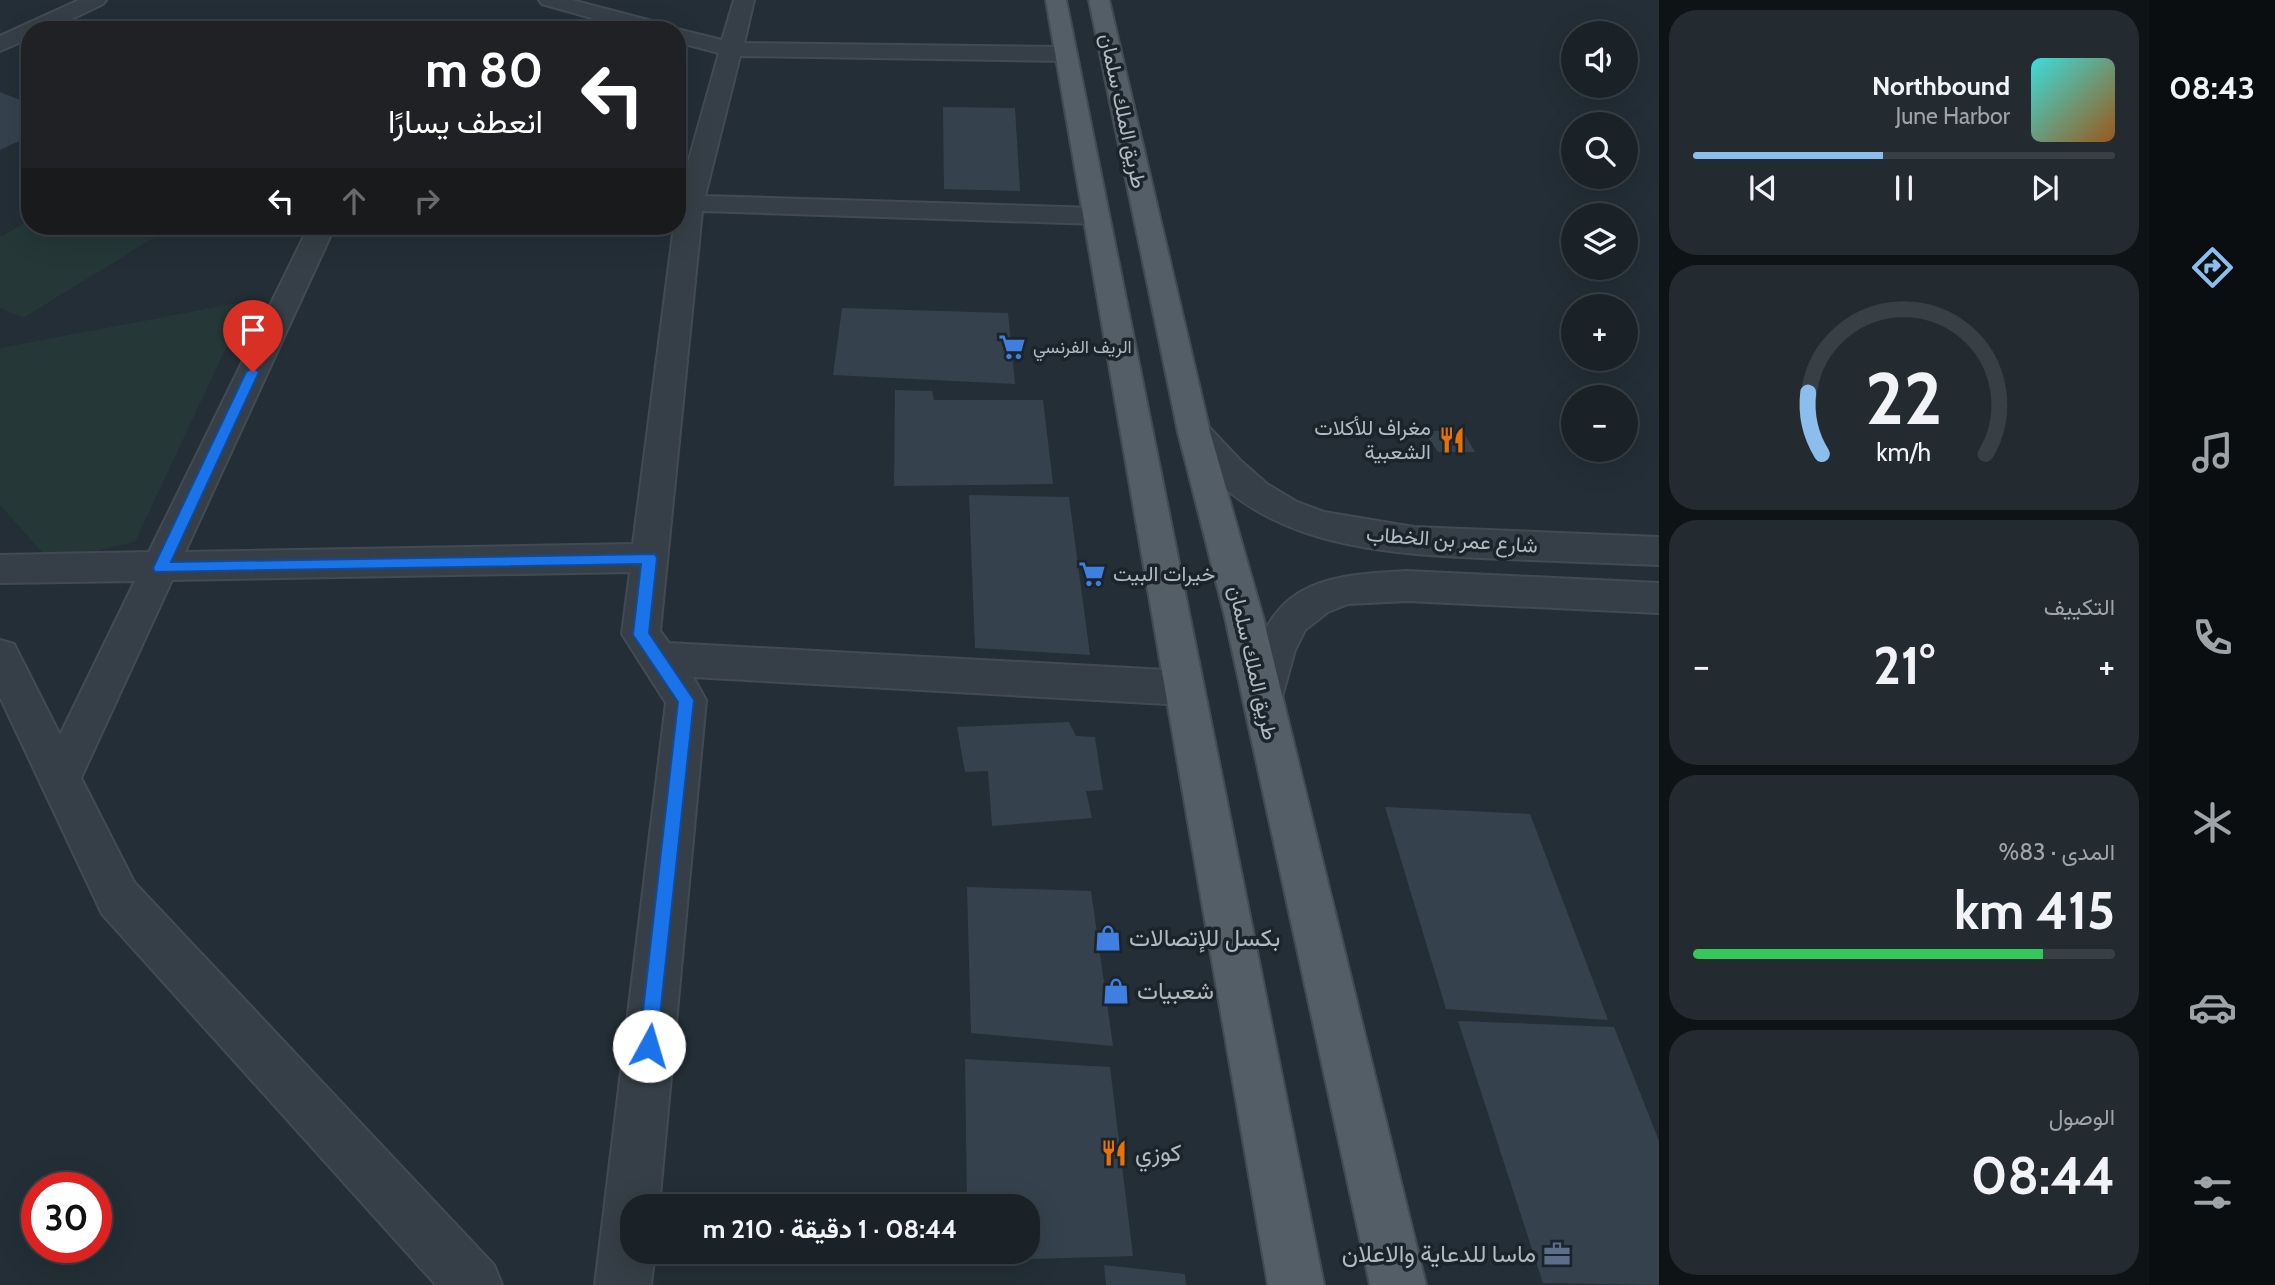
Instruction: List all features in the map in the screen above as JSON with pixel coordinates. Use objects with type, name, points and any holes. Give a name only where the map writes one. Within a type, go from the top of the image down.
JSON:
[{"type":"main road","name":"طريق الملك سلمان","points":[[1056,0],[1296,1285]]},
{"type":"main road","name":"طريق الملك سلمان","points":[[1099,0],[1194,432],[1264,703],[1398,1285]]},
{"type":"street","points":[[40,0],[83,21]]},
{"type":"street","points":[[50,21],[96,0]]},
{"type":"street","points":[[549,0],[612,21]]},
{"type":"street","points":[[633,1194],[686,700],[641,635],[690,203],[744,0]]},
{"type":"street","points":[[0,44],[21,35]]},
{"type":"street","points":[[686,37],[731,49],[1066,54]]},
{"type":"street","points":[[690,203],[1096,216]]},
{"type":"street","points":[[60,778],[318,235]]},
{"type":"street","name":"شارع عمر بن الخطاب","points":[[1194,432],[1219,462],[1269,501],[1299,517],[1338,529],[1388,539],[1659,551]]},
{"type":"street","points":[[0,569],[649,558]]},
{"type":"street","points":[[1264,703],[1276,649],[1292,619],[1315,601],[1345,589],[1397,586],[1659,598]]},
{"type":"street","points":[[0,656],[118,898],[474,1285]]},
{"type":"street","points":[[657,659],[1184,688]]},
{"type":"street","points":[[623,1285],[625,1264]]},
{"type":"shaded area","points":[[21,225],[21,235],[158,235],[23,318],[0,308],[0,237]]},
{"type":"shaded area","points":[[248,301],[135,542],[50,561],[0,505],[0,348]]},
{"type":"building","points":[[0,92],[21,100],[21,140],[0,150]]},
{"type":"building","points":[[943,107],[1015,108],[1020,191],[944,189]]},
{"type":"building","points":[[842,308],[1008,313],[1015,384],[833,375]]},
{"type":"building","points":[[895,390],[932,391],[934,400],[1043,400],[1053,484],[894,486]]},
{"type":"building","points":[[1424,431],[1463,431],[1475,452],[1438,452]]},
{"type":"building","points":[[969,495],[1069,497],[1090,655],[975,648]]},
{"type":"building","points":[[1069,722],[1076,736],[1095,737],[1103,790],[1086,791],[1092,818],[992,826],[988,771],[965,772],[957,727]]},
{"type":"building","points":[[1385,807],[1530,814],[1608,1020],[1446,1009]]},
{"type":"building","points":[[967,887],[1091,891],[1113,1046],[971,1033]]},
{"type":"building","points":[[1458,1021],[1614,1027],[1659,1141],[1659,1285],[1543,1283]]},
{"type":"building","points":[[965,1059],[1110,1067],[1133,1256],[1040,1259],[1040,1194],[967,1194]]},
{"type":"building","points":[[1104,1265],[1185,1274],[1186,1285],[1106,1285]]},
{"type":"place","name":"الريف الفرنسي","points":[[1012,347]]},
{"type":"place","name":"مغراف للأكلات الشعبية","points":[[1452,440]]},
{"type":"place","name":"خيرات البيت","points":[[1092,574]]},
{"type":"place","name":"بكسل للإتصالات","points":[[1108,938]]},
{"type":"place","name":"شعبيات","points":[[1116,991]]},
{"type":"place","name":"كوزي","points":[[1114,1153]]},
{"type":"place","name":"ماسا للدعاية والاعلان","points":[[1557,1254]]},
{"type":"route","points":[[253,372],[160,568],[649,558],[641,635],[686,700],[649,1046]]}]
